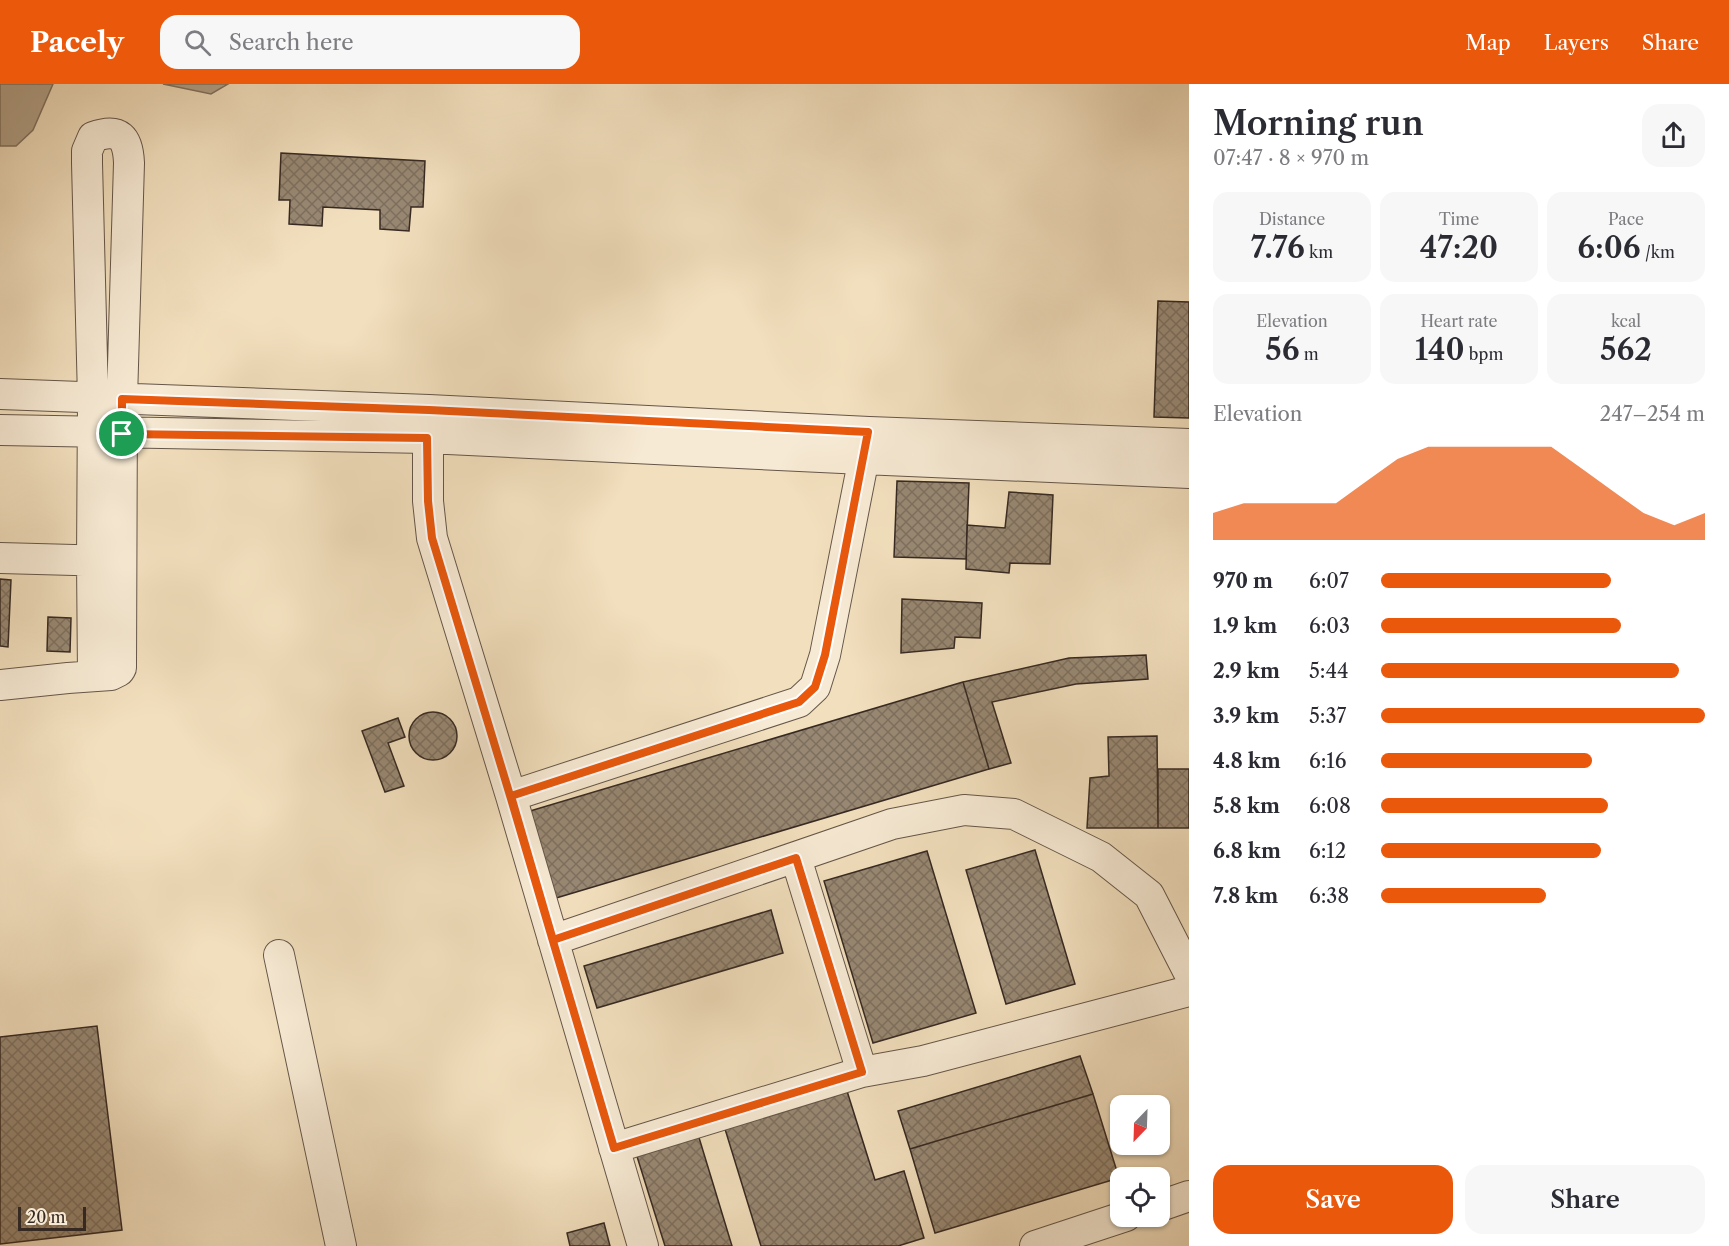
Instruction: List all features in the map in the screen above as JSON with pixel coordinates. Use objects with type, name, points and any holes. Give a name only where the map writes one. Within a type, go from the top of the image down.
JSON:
[{"type":"street","points":[[0,685],[111,675],[120,668],[122,561],[108,433],[108,398],[87,151],[93,137],[107,133],[124,139],[128,146],[129,163],[108,398]]},
{"type":"street","points":[[0,394],[108,398],[428,424],[1111,457],[1189,473]]},
{"type":"street","points":[[0,430],[108,433],[428,424]]},
{"type":"street","points":[[428,424],[428,501],[432,538],[511,796],[643,1246]]},
{"type":"street","points":[[93,676],[92,561],[108,433]]},
{"type":"street","points":[[1111,457],[1189,444]]},
{"type":"street","points":[[511,796],[799,702],[815,687],[825,655],[866,446]]},
{"type":"street","points":[[0,558],[122,561]]},
{"type":"street","points":[[553,940],[892,824],[964,810],[1014,814],[1101,857],[1149,895],[1189,973]]},
{"type":"street","points":[[796,858],[862,1072]]},
{"type":"street","points":[[279,955],[340,1246]]},
{"type":"street","points":[[614,1148],[862,1072],[923,1061],[1189,991]]},
{"type":"street","points":[[1170,1203],[1189,1196]]},
{"type":"street","points":[[1035,1246],[1110,1221]]},
{"type":"shaded area","points":[[0,84],[53,84],[33,130],[16,146],[0,146]]},
{"type":"shaded area","points":[[163,84],[228,84],[211,94]]},
{"type":"building","points":[[281,153],[425,161],[423,207],[411,207],[409,231],[380,229],[380,210],[323,207],[322,226],[289,224],[290,200],[279,200]]},
{"type":"building","points":[[1158,301],[1189,302],[1189,418],[1154,417]]},
{"type":"building","points":[[897,481],[969,483],[966,559],[894,557]]},
{"type":"building","points":[[1009,492],[1053,495],[1050,564],[1010,563],[1009,573],[966,569],[967,525],[1005,528]]},
{"type":"building","points":[[0,579],[11,580],[8,647],[0,646]]},
{"type":"building","points":[[902,599],[982,603],[980,638],[955,637],[954,648],[901,653]]},
{"type":"building","points":[[48,617],[71,618],[70,652],[47,651]]},
{"type":"building","points":[[1146,655],[1148,679],[1076,684],[992,702],[1011,763],[989,769],[963,682],[1069,658]]},
{"type":"building","points":[[963,682],[989,769],[556,898],[530,811]]},
{"type":"building","points":[[428,712],[438,712],[450,719],[457,731],[457,741],[450,753],[438,760],[428,760],[413,749],[409,741],[409,731],[420,716]]},
{"type":"building","points":[[398,718],[405,737],[388,743],[404,786],[385,792],[362,731]]},
{"type":"building","points":[[1157,736],[1158,828],[1087,828],[1090,778],[1109,776],[1108,737]]},
{"type":"building","points":[[1158,769],[1189,769],[1189,828],[1158,828]]},
{"type":"building","points":[[1035,850],[1075,984],[1006,1004],[966,870]]},
{"type":"building","points":[[927,851],[976,1013],[873,1043],[824,881]]},
{"type":"building","points":[[771,910],[783,953],[597,1008],[584,966]]},
{"type":"building","points":[[97,1026],[122,1230],[0,1244],[0,1037]]},
{"type":"building","points":[[1080,1056],[1093,1094],[910,1149],[898,1111]]},
{"type":"building","points":[[847,1091],[875,1180],[904,1171],[924,1238],[898,1246],[761,1246],[725,1129]]},
{"type":"building","points":[[1093,1094],[1116,1167],[1110,1167],[1110,1181],[935,1233],[910,1149]]},
{"type":"building","points":[[697,1131],[732,1246],[665,1246],[635,1150]]},
{"type":"building","points":[[604,1223],[610,1246],[570,1246],[567,1233]]},
{"type":"route","points":[[122,434],[122,399],[429,410],[868,432],[825,655],[815,687],[799,702],[511,796],[532,868],[553,940],[796,858],[862,1072],[614,1148],[553,940],[511,796],[432,538],[428,501],[427,438],[122,434]]}]
